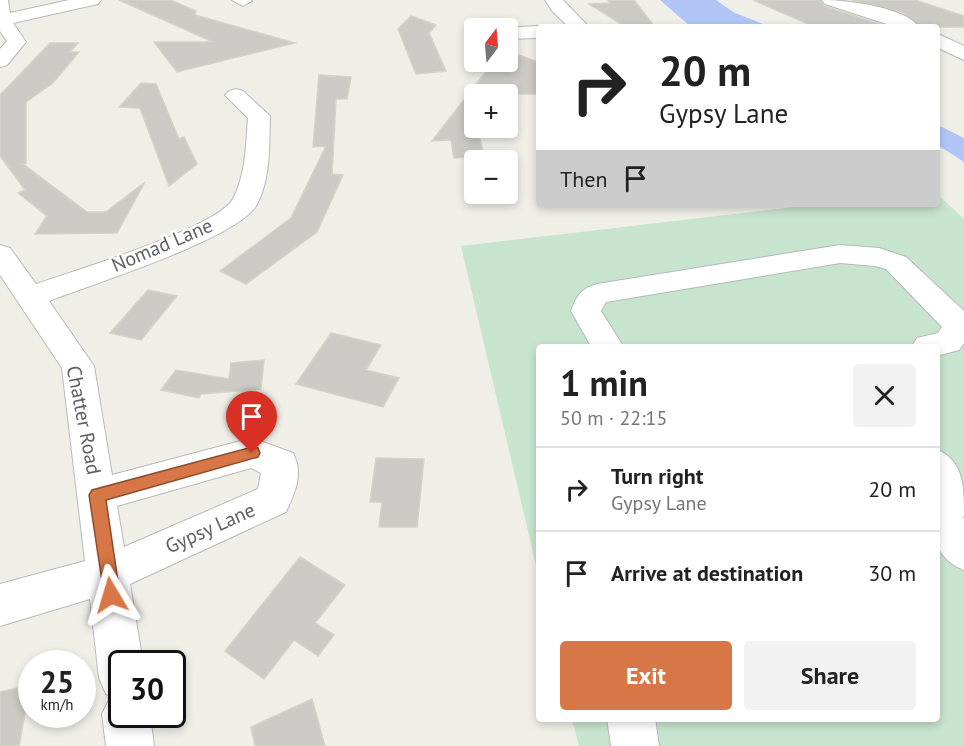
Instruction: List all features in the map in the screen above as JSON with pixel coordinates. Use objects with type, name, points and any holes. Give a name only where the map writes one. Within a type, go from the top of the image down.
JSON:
[{"type":"street","points":[[0,0],[1,21],[17,42],[0,61]]},
{"type":"street","points":[[1,21],[92,0]]},
{"type":"street","points":[[554,0],[559,8],[577,24]]},
{"type":"street","points":[[831,0],[892,18],[904,24]]},
{"type":"street","points":[[518,33],[536,32]]},
{"type":"street","points":[[940,41],[964,54]]},
{"type":"street","name":"Nomad Lane","points":[[31,297],[208,231],[244,204],[256,164],[259,116],[236,95]]},
{"type":"street","name":"Chatter Road","points":[[0,254],[78,366],[118,650]]},
{"type":"street","points":[[606,344],[586,311],[589,301],[597,294],[840,254],[879,257],[896,262],[953,318],[958,328],[948,342],[938,344]]},
{"type":"street","name":"Gypsy Lane","points":[[0,605],[108,574],[272,500],[280,480],[280,464],[252,453],[97,495]]},
{"type":"street","points":[[940,469],[964,500]]},
{"type":"street","points":[[940,518],[964,551]]},
{"type":"street","points":[[631,722],[635,746]]},
{"type":"street","points":[[128,728],[130,746]]},
{"type":"green space","points":[[940,197],[964,219],[964,746],[579,746],[573,722],[940,722],[940,344],[536,344],[536,565],[461,246],[794,207],[940,207]]},
{"type":"water","points":[[660,0],[716,0],[735,13],[763,24],[688,24]]},
{"type":"water","points":[[940,126],[964,138],[964,162],[940,147]]},
{"type":"building","points":[[119,0],[170,0],[196,11],[195,15],[295,43],[177,72],[154,42],[213,42]]},
{"type":"building","points":[[608,0],[634,0],[653,24],[621,24],[589,4],[610,3]]},
{"type":"building","points":[[753,0],[820,0],[824,6],[880,24],[808,24]]},
{"type":"building","points":[[852,0],[915,0],[964,16],[964,27],[917,24],[902,12]]},
{"type":"building","points":[[411,16],[436,25],[429,33],[446,71],[416,74],[398,29]]},
{"type":"building","points":[[50,43],[78,43],[70,52],[79,52],[53,83],[26,102],[26,163],[23,164],[87,212],[106,212],[145,182],[117,233],[35,234],[47,216],[18,193],[25,190],[0,156],[0,95]]},
{"type":"building","points":[[518,55],[536,61],[536,94],[518,94],[518,84],[476,84],[486,72],[518,72]]},
{"type":"building","points":[[319,75],[351,77],[347,99],[336,99],[332,174],[343,175],[317,232],[246,284],[220,271],[291,218],[326,146],[313,147]]},
{"type":"building","points":[[141,83],[156,84],[179,139],[184,137],[197,164],[169,186],[140,108],[119,107]]},
{"type":"building","points":[[464,100],[464,138],[480,138],[483,150],[464,150],[464,157],[454,158],[451,140],[432,141]]},
{"type":"building","points":[[148,290],[177,296],[141,340],[110,333]]},
{"type":"building","points":[[331,333],[381,345],[366,370],[399,378],[383,407],[296,384]]},
{"type":"building","points":[[264,360],[261,389],[201,394],[199,398],[161,390],[176,370],[229,379],[231,363]]},
{"type":"building","points":[[376,458],[424,459],[417,527],[379,527],[382,502],[370,502]]},
{"type":"building","points":[[300,557],[345,585],[315,623],[334,635],[318,656],[294,640],[264,679],[225,651]]},
{"type":"building","points":[[18,688],[18,728],[22,728],[19,746],[0,746],[0,692]]},
{"type":"building","points":[[312,699],[325,746],[255,746],[251,727]]},
{"type":"route","points":[[111,595],[97,495],[252,453]]}]
